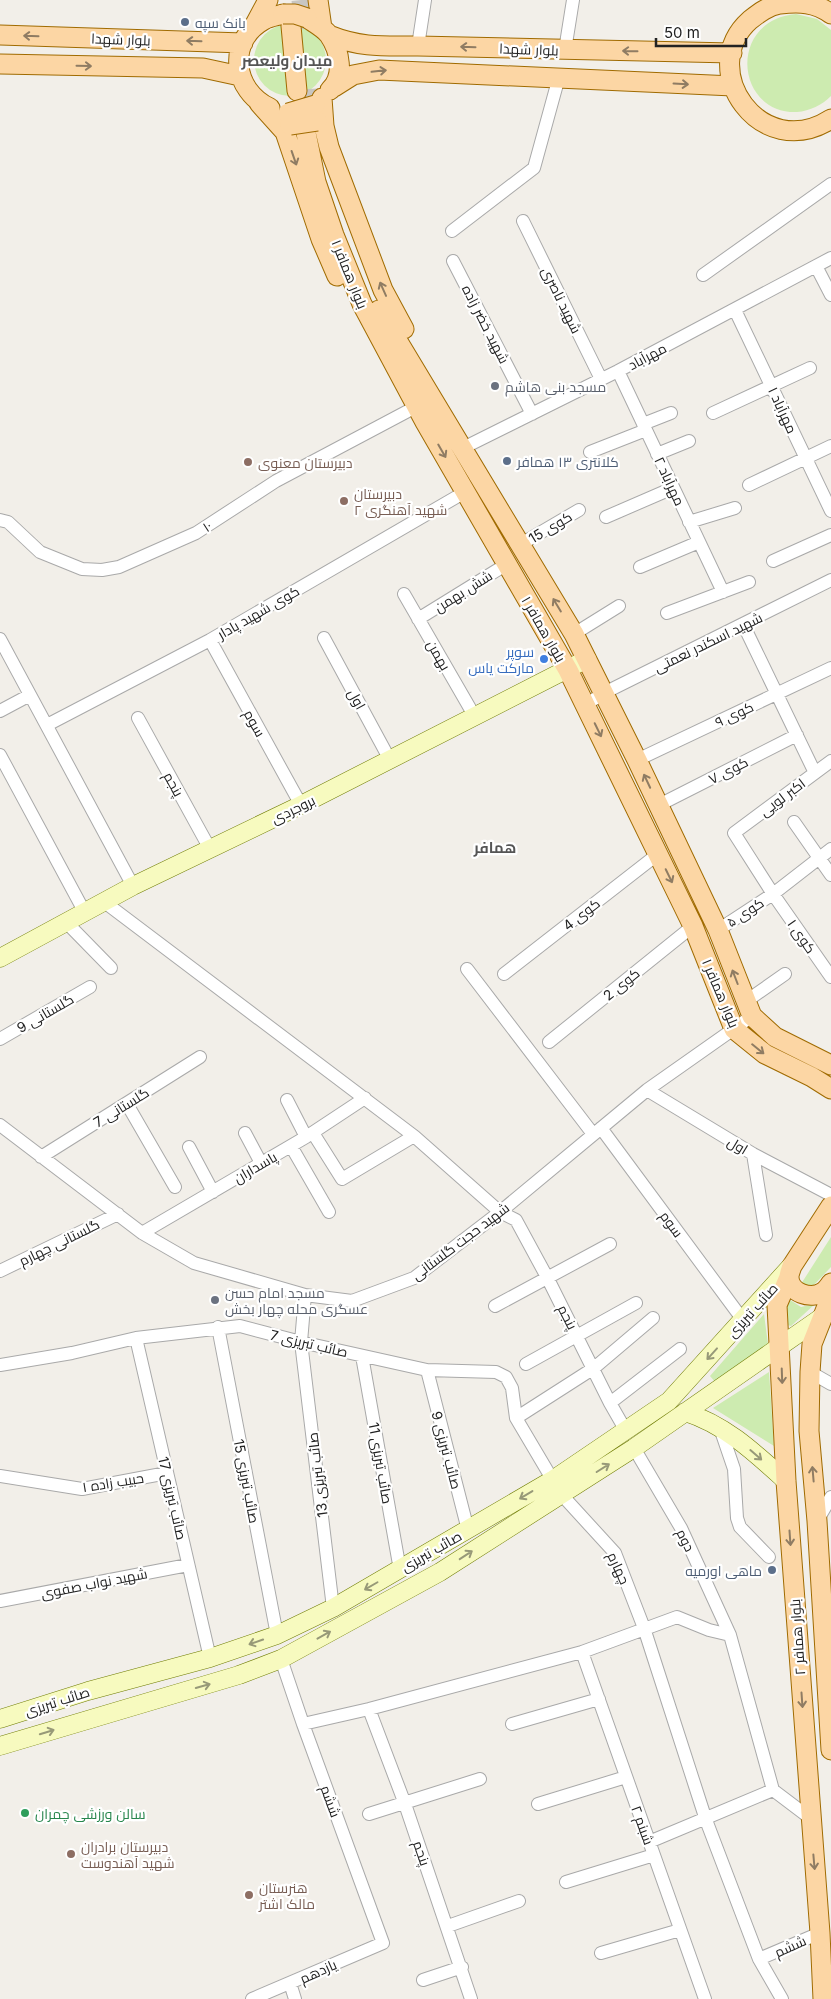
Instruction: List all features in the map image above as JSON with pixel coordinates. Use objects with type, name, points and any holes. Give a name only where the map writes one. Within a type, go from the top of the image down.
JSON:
[{"type":"main road","points":[[268,0],[247,36],[238,59],[240,76],[247,91],[259,103],[274,110],[308,112]]},
{"type":"main road","points":[[306,25],[318,0]]},
{"type":"main road","points":[[831,14],[824,9],[798,1],[774,5],[759,12],[737,37],[732,53],[730,70],[733,86],[740,102],[751,114],[765,124],[781,130],[798,131],[814,128],[831,119]]},
{"type":"main road","points":[[247,36],[265,20],[306,25],[339,58],[340,69],[308,112],[321,238],[351,307],[408,411],[433,417]]},
{"type":"main road","name":"بلوار شهدا","points":[[306,25],[346,42],[369,46],[732,53]]},
{"type":"main road","name":"بلوار همافر ۱","points":[[306,25],[308,112],[325,180],[343,232],[371,298],[433,417],[465,492],[568,670],[693,926],[734,1030],[765,1054],[812,1077],[831,1089]]},
{"type":"main road","name":"بلوار شهدا","points":[[0,35],[247,36]]},
{"type":"main road","name":"بلوار شهدا","points":[[0,64],[203,68],[240,76]]},
{"type":"main road","name":"بلوار شهدا","points":[[308,112],[353,75],[379,70],[733,86]]},
{"type":"main road","name":"بلوار همافر ۱","points":[[433,417],[461,449],[521,544],[574,634],[659,805],[718,930],[749,1009],[775,1037],[831,1065]]},
{"type":"main road","name":"بلوار همافر ۲","points":[[823,1999],[820,1933],[786,1482],[778,1301],[790,1271],[831,1206]]},
{"type":"main road","points":[[790,1271],[793,1289],[803,1294],[818,1294],[823,1292],[831,1283]]},
{"type":"main road","name":"بلوار همافر ۲","points":[[831,1296],[812,1344],[809,1431],[817,1521],[826,1583],[831,1750]]},
{"type":"street","points":[[418,46],[426,0]]},
{"type":"street","points":[[565,50],[573,0]]},
{"type":"street","points":[[452,231],[534,168],[559,78]]},
{"type":"street","points":[[703,275],[831,184]]},
{"type":"street","name":"شهید ناصری","points":[[523,221],[601,379]]},
{"type":"street","name":"مهرآباد","points":[[461,449],[618,371],[831,258]]},
{"type":"street","name":"شهید خضر زاده","points":[[453,261],[532,414]]},
{"type":"street","points":[[816,266],[831,295]]},
{"type":"street","name":"مهرآباد ۱","points":[[735,310],[831,511]]},
{"type":"street","points":[[713,413],[810,368]]},
{"type":"street","name":"مهرآباد ۲","points":[[618,371],[722,592]]},
{"type":"street","name":"۱۰","points":[[0,520],[8,522],[40,552],[82,569],[102,570],[119,567],[196,533],[276,481],[408,411]]},
{"type":"street","points":[[590,452],[671,413]]},
{"type":"street","points":[[657,454],[689,441]]},
{"type":"street","points":[[749,485],[831,446]]},
{"type":"street","points":[[606,517],[673,488]]},
{"type":"street","name":"کوی شهید پادار","points":[[47,725],[210,640],[465,492]]},
{"type":"street","points":[[689,522],[735,508]]},
{"type":"street","name":"کوی 15","points":[[521,544],[579,510]]},
{"type":"street","points":[[774,561],[831,535]]},
{"type":"street","points":[[640,567],[699,542]]},
{"type":"street","name":"شش بهمن","points":[[418,619],[507,564]]},
{"type":"street","name":"شهید اسکندر نعمتی","points":[[585,705],[604,693],[831,580]]},
{"type":"street","points":[[668,613],[750,582]]},
{"type":"street","name":"بهمن","points":[[404,594],[474,717]]},
{"type":"street","points":[[574,634],[619,606]]},
{"type":"street","points":[[743,624],[815,773]]},
{"type":"street","points":[[0,638],[133,886]]},
{"type":"street","name":"اول","points":[[324,638],[390,760]]},
{"type":"street","name":"سوم","points":[[210,640],[301,805]]},
{"type":"street","name":"بروجردی","points":[[0,958],[103,901],[301,805],[587,659]]},
{"type":"street","name":"کوی ۹","points":[[637,760],[831,668]]},
{"type":"street","points":[[0,711],[30,695]]},
{"type":"street","name":"پنجم","points":[[138,718],[210,849]]},
{"type":"street","name":"کوی ۷","points":[[659,805],[797,735]]},
{"type":"street","points":[[0,755],[84,911]]},
{"type":"street","name":"اکبر لویی","points":[[734,834],[831,762]]},
{"type":"street","points":[[794,822],[831,875]]},
{"type":"street","name":"کوی ۱","points":[[734,834],[831,977]]},
{"type":"street","name":"کوی ۵","points":[[718,930],[773,894],[831,849]]},
{"type":"street","name":"کوی 4","points":[[504,974],[658,854]]},
{"type":"street","name":"پنجم","points":[[103,901],[365,1098],[414,1136],[500,1212],[516,1220],[594,1368],[610,1403],[626,1430]]},
{"type":"street","points":[[66,922],[111,968]]},
{"type":"street","name":"کوی 2","points":[[549,1042],[693,926]]},
{"type":"street","name":"سوم","points":[[467,969],[597,1131],[743,1320]]},
{"type":"street","name":"شهید حجت گلستانی","points":[[0,1125],[142,1233],[194,1264],[305,1295],[352,1301],[414,1278],[500,1212],[647,1090],[734,1030],[749,1009],[785,974]]},
{"type":"street","name":"گلستانی 9","points":[[0,1039],[90,987]]},
{"type":"street","name":"گلستانی 7","points":[[41,1157],[200,1056]]},
{"type":"street","name":"اول","points":[[647,1090],[753,1154],[831,1195]]},
{"type":"street","name":"پاسداران","points":[[142,1233],[310,1135],[365,1098]]},
{"type":"street","points":[[287,1100],[342,1179],[414,1136]]},
{"type":"street","points":[[126,1104],[175,1187]]},
{"type":"street","points":[[245,1133],[261,1164]]},
{"type":"street","points":[[291,1146],[329,1212]]},
{"type":"street","points":[[189,1147],[213,1192]]},
{"type":"street","points":[[753,1154],[766,1234]]},
{"type":"street","name":"گلستانی چهارم","points":[[0,1271],[118,1214]]},
{"type":"street","points":[[495,1306],[610,1244]]},
{"type":"street","name":"صائب تبریزی","points":[[1,1745],[239,1675],[281,1659],[440,1572],[557,1487],[626,1430],[669,1400],[790,1271]]},
{"type":"street","points":[[300,1342],[305,1295]]},
{"type":"street","points":[[526,1364],[636,1303]]},
{"type":"street","name":"صائب تبریزی","points":[[0,1719],[88,1691],[210,1658],[277,1635],[333,1608],[468,1530],[634,1448],[822,1317]]},
{"type":"street","points":[[516,1418],[594,1368],[653,1318]]},
{"type":"street","name":"صائب تبریزی 7","points":[[0,1365],[72,1353],[136,1338],[218,1327],[240,1326],[300,1342],[426,1370],[496,1372],[506,1377],[512,1388],[516,1418],[557,1487]]},
{"type":"street","name":"صائب تبریزی 15","points":[[218,1327],[277,1635]]},
{"type":"street","name":"صائب تبریزی 17","points":[[136,1338],[210,1658]]},
{"type":"street","name":"صائب تبریزی 13","points":[[300,1342],[333,1608]]},
{"type":"street","points":[[610,1403],[680,1349]]},
{"type":"street","name":"صائب تبریزی 11","points":[[362,1356],[400,1570]]},
{"type":"street","name":"صائب تبریزی 9","points":[[426,1370],[468,1530]]},
{"type":"street","points":[[810,1372],[831,1384]]},
{"type":"street","points":[[681,1388],[692,1394],[693,1401],[688,1409],[719,1425],[750,1449],[786,1482]]},
{"type":"street","points":[[719,1425],[734,1469],[737,1518],[740,1527],[769,1557]]},
{"type":"street","name":"دوم","points":[[634,1448],[681,1528],[730,1635],[773,1790]]},
{"type":"street","name":"حبیب زاده ۱","points":[[0,1476],[82,1489],[167,1473]]},
{"type":"street","name":"چهارم","points":[[557,1487],[614,1553],[644,1628],[706,1820],[759,1959],[782,1999]]},
{"type":"street","points":[[817,1521],[831,1497]]},
{"type":"street","name":"شهید نواب صفوی","points":[[0,1602],[188,1565]]},
{"type":"street","points":[[303,1724],[369,1709],[582,1652],[677,1617],[709,1630],[730,1635]]},
{"type":"street","name":"شبنم ۲","points":[[582,1652],[705,1999]]},
{"type":"street","name":"ششم","points":[[281,1659],[383,1943]]},
{"type":"street","points":[[512,1724],[599,1699]]},
{"type":"street","name":"پنجم","points":[[369,1709],[448,1926],[471,1999]]},
{"type":"street","points":[[538,1804],[626,1777]]},
{"type":"street","points":[[369,1814],[480,1779]]},
{"type":"street","points":[[650,1842],[706,1820],[773,1790],[810,1818]]},
{"type":"street","points":[[566,1882],[654,1855]]},
{"type":"street","points":[[448,1926],[519,1901]]},
{"type":"street","points":[[601,1953],[680,1930]]},
{"type":"street","name":"ششم","points":[[759,1959],[820,1933]]},
{"type":"street","name":"یازدهم","points":[[252,1999],[383,1943]]},
{"type":"street","points":[[423,1980],[462,1967]]},
{"type":"street","points":[[290,1984],[295,1999]]},
{"type":"green space","points":[[796,14],[817,19],[831,30],[831,96],[816,107],[797,112],[776,109],[761,98],[751,83],[747,66],[750,48],[758,32],[774,20]]},
{"type":"green space","points":[[290,24],[304,27],[316,34],[323,46],[326,60],[323,74],[316,86],[304,93],[290,96],[276,93],[264,86],[257,74],[254,60],[257,46],[264,34],[276,27]]},
{"type":"green space","points":[[831,1237],[831,1267],[809,1290],[801,1284]]},
{"type":"green space","points":[[787,1298],[801,1307],[815,1304],[791,1326],[784,1324]]},
{"type":"green space","points":[[764,1314],[768,1344],[716,1383],[710,1376]]},
{"type":"green space","points":[[769,1372],[774,1446],[713,1408]]},
{"type":"tunnel","points":[[301,0],[304,29]]},
{"type":"tunnel","points":[[309,89],[311,122]]},
{"type":"place","name":"بانک سپه","points":[[185,22]]},
{"type":"place","name":"مسجد بنی هاشم","points":[[495,386]]},
{"type":"place","name":"کلانتری ۱۳ همافر","points":[[507,461]]},
{"type":"place","name":"دبیرستان معنوی","points":[[248,462]]},
{"type":"place","name":"دبیرستان شهید آهنگری ۲","points":[[344,501]]},
{"type":"place","name":"سوپر مارکت یاس","points":[[544,659]]},
{"type":"place","name":"مسجد امام حسن عسگری محله چهار بخش","points":[[215,1300]]},
{"type":"place","name":"ماهی اورمیه","points":[[772,1570]]},
{"type":"place","name":"سالن ورزشی چمران","points":[[25,1813]]},
{"type":"place","name":"دبیرستان برادران شهید آهندوست","points":[[71,1854]]},
{"type":"place","name":"هنرستان مالک اشتر","points":[[249,1895]]},
{"type":"district","name":"میدان ولیعصر","points":[[287,60]]},
{"type":"district","name":"همافر","points":[[495,847]]}]
